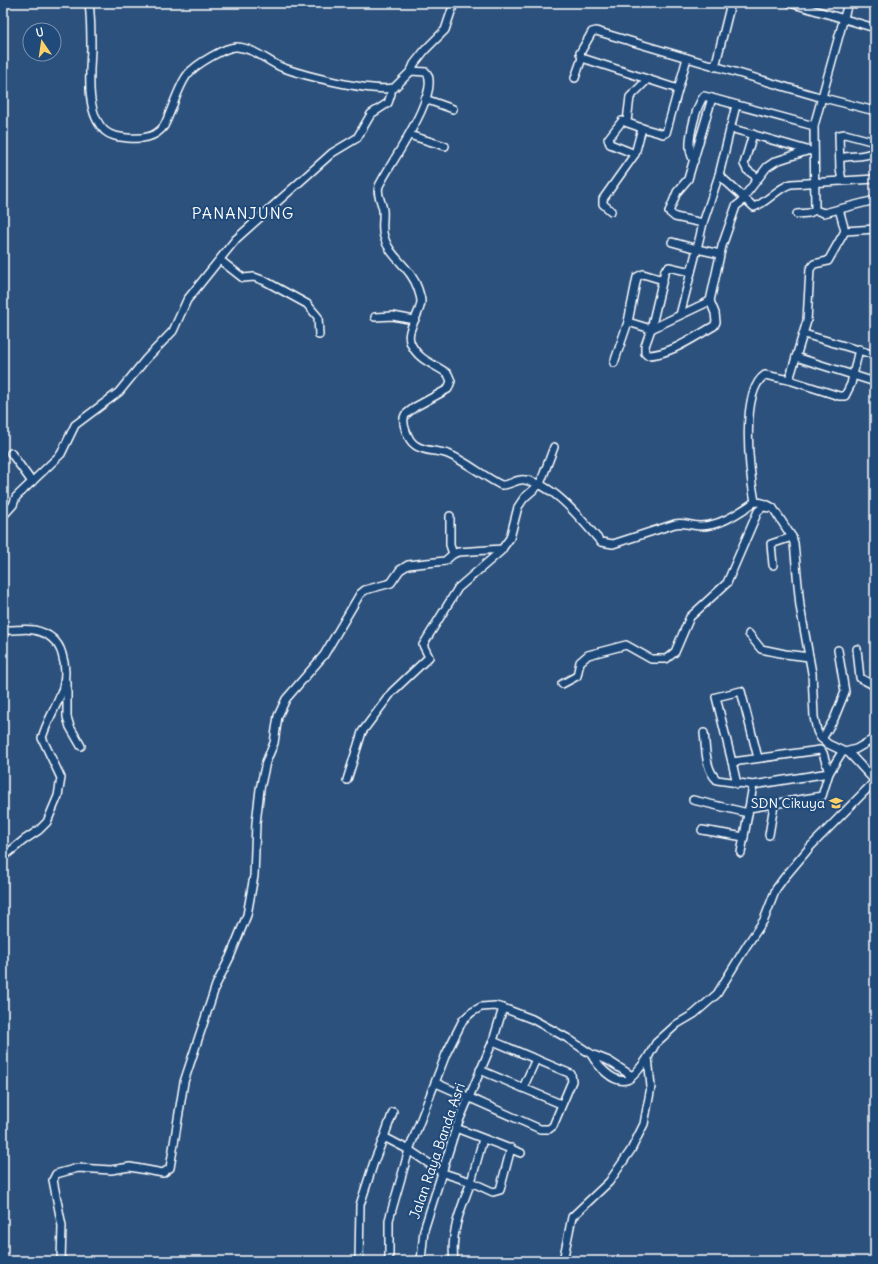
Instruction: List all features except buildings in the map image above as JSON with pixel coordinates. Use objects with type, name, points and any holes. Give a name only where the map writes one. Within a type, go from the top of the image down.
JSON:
[{"type":"street","points":[[89,3],[91,34],[89,75],[92,104],[100,126],[115,136],[145,138],[158,133],[164,126],[188,74],[199,64],[232,47],[246,49],[283,67],[320,78],[359,87],[391,89],[398,86],[411,71],[421,55],[448,26],[454,3]]},
{"type":"street","points":[[715,67],[731,3]]},
{"type":"street","points":[[790,3],[875,28]]},
{"type":"street","points":[[815,210],[815,182],[810,152],[814,126],[848,3]]},
{"type":"street","points":[[575,78],[582,58],[580,53],[589,35],[592,32],[596,32],[822,98],[875,111]]},
{"type":"street","points":[[582,58],[678,89]]},
{"type":"street","points":[[635,154],[610,144],[607,141],[620,122],[627,122],[663,134],[666,132],[687,58]]},
{"type":"street","points":[[411,71],[427,74],[430,83],[425,99],[409,135],[379,187],[378,192],[383,211],[384,238],[389,250],[409,271],[418,288],[421,300],[410,336],[411,345],[425,362],[448,374],[450,381],[448,389],[415,406],[405,415],[404,423],[410,441],[420,448],[445,453],[465,462],[501,485],[523,479],[540,484],[562,501],[601,542],[607,544],[613,544],[675,524],[682,523],[702,526],[718,523],[755,502],[761,502],[773,508],[792,537],[800,606],[812,673],[814,717],[817,731],[822,739],[845,752],[875,781],[810,847],[784,878],[776,890],[764,920],[717,994],[694,1014],[676,1024],[664,1035],[656,1043],[648,1057],[629,1079],[623,1080],[600,1070],[592,1054]]},
{"type":"street","points":[[627,122],[630,96],[647,80]]},
{"type":"street","points":[[3,508],[61,454],[74,425],[119,392],[146,359],[174,331],[187,300],[236,239],[332,153],[358,138],[371,114],[386,105],[391,94],[391,89]]},
{"type":"street","points":[[694,161],[690,150],[690,142],[697,113],[704,96],[814,126]]},
{"type":"street","points":[[703,223],[675,217],[669,212],[676,192],[688,179],[712,98]]},
{"type":"street","points":[[425,99],[453,109]]},
{"type":"street","points":[[680,316],[703,223],[719,175],[736,105]]},
{"type":"street","points":[[610,211],[603,204],[602,199],[635,154],[642,128]]},
{"type":"street","points":[[730,128],[810,152]]},
{"type":"street","points":[[753,134],[744,164],[747,170],[758,178]]},
{"type":"street","points":[[842,181],[840,134],[875,142]]},
{"type":"street","points":[[409,135],[444,146]]},
{"type":"street","points":[[840,158],[856,155],[870,155],[875,151]]},
{"type":"street","points":[[691,272],[666,268],[651,329],[644,350],[647,355],[660,353],[678,346],[714,326],[716,322],[715,313],[710,301],[720,254],[736,206],[744,199],[767,166],[776,161],[810,152]]},
{"type":"street","points":[[719,175],[752,207],[756,207],[783,186],[815,182],[875,179]]},
{"type":"street","points":[[815,210],[824,214],[875,200]]},
{"type":"street","points":[[789,380],[808,321],[810,269],[814,264],[828,261],[845,231],[839,209]]},
{"type":"street","points":[[797,214],[809,213],[815,210]]},
{"type":"street","points":[[845,231],[875,229]]},
{"type":"street","points":[[672,242],[720,254]]},
{"type":"street","points":[[220,260],[243,278],[254,277],[265,281],[307,304],[318,317],[319,335]]},
{"type":"street","points":[[614,362],[628,322],[637,277],[643,274],[663,280]]},
{"type":"street","points":[[628,322],[651,329],[710,301]]},
{"type":"street","points":[[375,317],[393,316],[414,320]]},
{"type":"street","points":[[804,334],[875,355]]},
{"type":"street","points":[[755,502],[747,439],[755,387],[761,378],[765,375],[789,380],[842,397],[848,393],[859,350]]},
{"type":"street","points":[[796,357],[875,382]]},
{"type":"street","points":[[347,780],[362,732],[390,694],[429,656],[423,645],[456,590],[502,550],[510,538],[518,507],[524,498],[540,484],[554,446]]},
{"type":"street","points":[[11,453],[20,463],[32,482]]},
{"type":"street","points":[[3,516],[13,505],[16,497]]},
{"type":"street","points":[[562,684],[577,676],[580,662],[592,652],[626,645],[651,659],[666,659],[675,652],[690,617],[727,584],[758,511],[763,507],[773,508]]},
{"type":"street","points":[[450,516],[450,545],[453,554]]},
{"type":"street","points":[[773,565],[771,542],[792,537]]},
{"type":"street","points":[[61,1261],[62,1226],[53,1180],[56,1174],[78,1168],[111,1170],[130,1167],[163,1173],[170,1168],[184,1082],[216,985],[230,957],[247,915],[254,876],[256,823],[260,789],[266,762],[274,743],[278,716],[285,700],[324,655],[360,594],[365,590],[391,583],[400,570],[408,565],[445,561],[453,554],[502,550]]},
{"type":"street","points":[[3,630],[33,630],[54,638],[61,651],[66,677],[67,717],[70,727],[81,746]]},
{"type":"street","points":[[749,634],[761,648],[785,654],[809,657]]},
{"type":"street","points":[[857,649],[860,678],[875,686]]},
{"type":"street","points":[[822,739],[834,719],[845,692],[838,650]]},
{"type":"street","points":[[3,857],[39,830],[47,822],[58,796],[61,778],[42,738],[59,700],[66,677]]},
{"type":"street","points":[[737,784],[716,697],[741,691],[758,758]]},
{"type":"street","points":[[704,732],[709,767],[713,777],[716,780],[753,785],[829,773]]},
{"type":"street","points":[[694,800],[749,811],[822,796],[829,773],[845,752],[875,738]]},
{"type":"street","points":[[732,762],[820,750],[823,753],[829,773]]},
{"type":"street","points":[[741,853],[753,785]]},
{"type":"street","points":[[769,836],[774,805]]},
{"type":"street","points":[[702,830],[744,837]]},
{"type":"street","points":[[389,1261],[389,1220],[409,1150],[463,1020],[472,1012],[481,1007],[495,1006],[532,1019],[567,1038],[592,1054],[609,1061],[632,1076]]},
{"type":"street","name":"Jalan Raya Banda Asri","points":[[421,1261],[424,1230],[456,1128],[493,1041],[503,1008]]},
{"type":"street","points":[[436,1083],[545,1130],[553,1126],[572,1081],[572,1076],[569,1073],[493,1041]]},
{"type":"street","points":[[563,1261],[572,1217],[609,1182],[631,1150],[644,1124],[651,1087],[648,1057]]},
{"type":"street","points":[[523,1088],[536,1059]]},
{"type":"street","points":[[480,1070],[561,1104]]},
{"type":"street","points":[[359,1261],[360,1205],[393,1112]]},
{"type":"street","points":[[456,1128],[521,1153]]},
{"type":"street","points":[[384,1137],[409,1150],[443,1173],[471,1182],[493,1192],[500,1190],[511,1148]]},
{"type":"street","points":[[454,1261],[452,1247],[454,1230],[471,1182],[483,1139]]},
{"type":"place","name":"SDN Cikuya","points":[[836,803]]},
{"type":"district","name":"PANANJUNG","points":[[243,213]]}]
